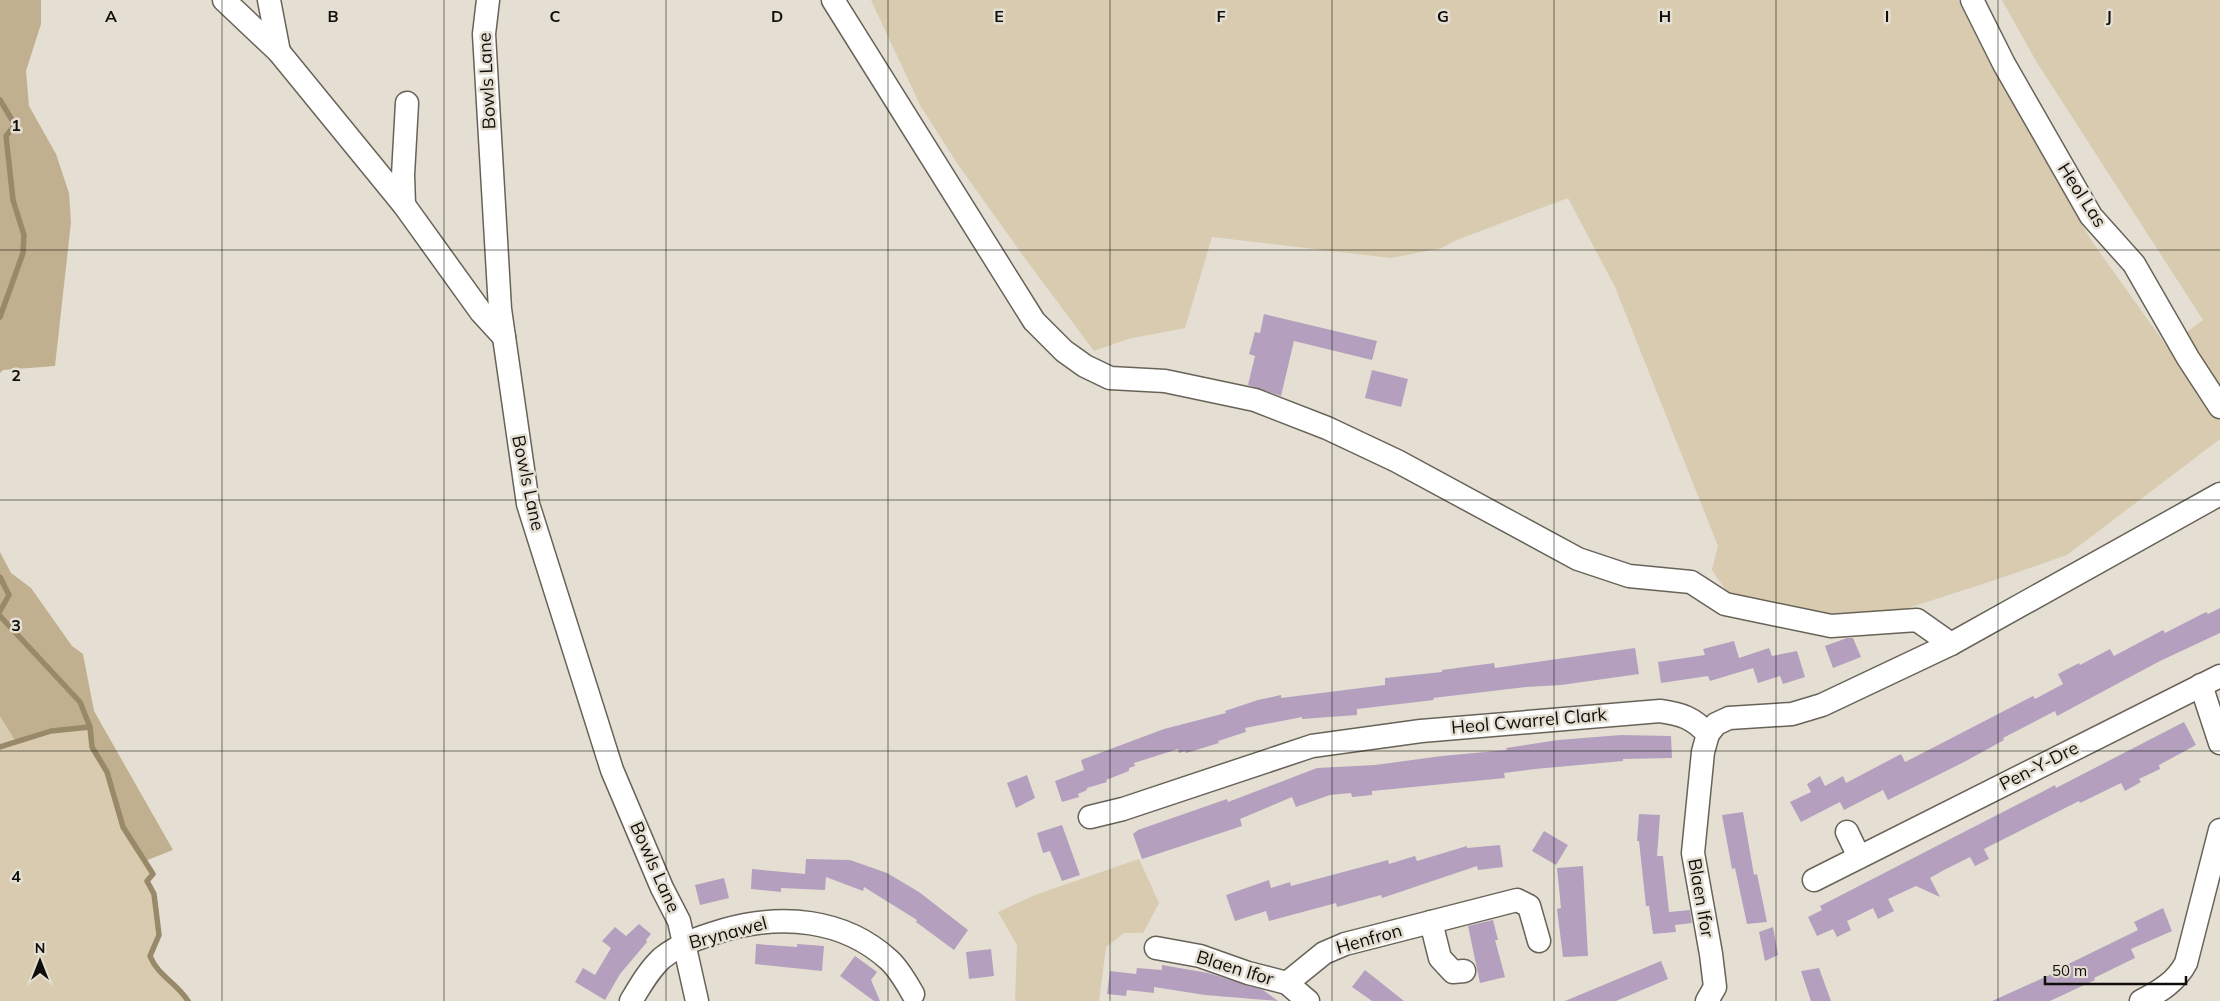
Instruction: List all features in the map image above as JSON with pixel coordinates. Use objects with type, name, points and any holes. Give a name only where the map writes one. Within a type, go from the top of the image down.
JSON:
[{"type":"street","points":[[224,0],[279,52],[404,205],[481,312],[504,337]]},
{"type":"street","points":[[268,0],[279,52]]},
{"type":"street","name":"Bowls Lane","points":[[488,0],[484,34],[500,309],[528,504],[612,770],[662,888],[679,921],[697,1001]]},
{"type":"street","points":[[833,0],[1034,321],[1064,351],[1085,366],[1110,378],[1165,382],[1255,400],[1327,428],[1397,461],[1578,559],[1629,576],[1691,582],[1724,604],[1831,626],[1917,620],[1951,644]]},
{"type":"street","name":"Heol Las","points":[[1972,0],[2004,64],[2091,216],[2134,264],[2188,358],[2220,407]]},
{"type":"street","points":[[404,205],[403,175],[407,103]]},
{"type":"street","points":[[1708,734],[1716,724],[1729,718],[1792,714],[1822,705],[1951,644],[2220,494]]},
{"type":"street","points":[[2210,680],[2220,743]]},
{"type":"street","name":"Pen-Y-Dre","points":[[1814,880],[2210,680]]},
{"type":"street","name":"Heol Cwarrel Clark","points":[[1090,817],[1123,809],[1312,746],[1422,731],[1660,711],[1689,717],[1708,734]]},
{"type":"street","name":"Blaen Ifor","points":[[1707,1001],[1715,987],[1693,853],[1703,752],[1708,734]]},
{"type":"street","points":[[2141,1001],[2171,994],[2182,972],[2186,963],[2220,830]]},
{"type":"street","points":[[1847,832],[1859,857]]},
{"type":"street","name":"Henfron","points":[[1287,983],[1324,953],[1345,944],[1517,900],[1529,906],[1538,941]]},
{"type":"street","name":"Brynawel","points":[[631,1001],[650,970],[684,943],[750,923],[778,920],[811,923],[856,937],[890,960],[913,994]]},
{"type":"street","points":[[1431,922],[1440,958],[1453,972],[1464,971]]},
{"type":"street","name":"Blaen Ifor","points":[[1156,948],[1200,956],[1248,973],[1287,983],[1308,1001]]},
{"type":"shaded area","points":[[0,0],[41,0],[41,24],[26,71],[29,106],[56,154],[69,193],[71,222],[55,366],[3,370],[0,373]]},
{"type":"shaded area","points":[[871,0],[1958,0],[1998,76],[2091,240],[2220,421],[2220,439],[2067,555],[1992,581],[1908,608],[1839,619],[1730,597],[1712,570],[1718,546],[1615,287],[1568,198],[1454,241],[1442,248],[1391,258],[1212,237],[1185,328],[1128,339],[1094,351],[959,166],[921,107]]},
{"type":"shaded area","points":[[2002,0],[2220,0],[2220,393],[2187,332],[2203,320],[2036,61]]},
{"type":"shaded area","points":[[0,552],[11,573],[31,588],[72,646],[83,654],[94,711],[173,850],[145,861],[123,827],[107,772],[92,747],[90,727],[51,731],[16,742],[0,716]]},
{"type":"shaded area","points":[[0,716],[16,741],[51,731],[90,727],[92,747],[107,772],[123,827],[153,874],[147,881],[154,894],[159,935],[151,956],[158,969],[179,989],[188,1001],[0,1001]]},
{"type":"shaded area","points":[[1139,859],[1159,903],[1143,933],[1124,933],[1106,947],[1099,1001],[1015,1001],[1017,945],[998,912],[1035,895]]},
{"type":"building","points":[[1264,314],[1377,341],[1372,360],[1294,341],[1281,396],[1248,385],[1255,356],[1249,354],[1255,332],[1260,333]]},
{"type":"building","points":[[1372,370],[1408,379],[1401,407],[1365,398]]},
{"type":"building","points":[[2220,608],[2220,633],[2160,661],[2057,716],[2055,711],[2003,738],[2004,740],[1964,762],[1888,800],[1883,790],[1844,810],[1840,802],[1801,822],[1790,802],[1811,792],[1807,784],[1820,776],[1825,786],[1843,776],[1846,783],[1901,754],[1905,762],[2033,696],[2035,699],[2063,684],[2058,674],[2079,663],[2080,665],[2110,649],[2114,656],[2163,630],[2165,633],[2206,612],[2208,614]]},
{"type":"building","points":[[1847,638],[1853,638],[1861,657],[1833,668],[1825,646]]},
{"type":"building","points":[[1734,641],[1739,658],[1769,648],[1772,656],[1797,651],[1805,677],[1783,684],[1780,676],[1758,683],[1753,668],[1710,681],[1708,676],[1661,683],[1658,662],[1705,655],[1703,649]]},
{"type":"building","points":[[1635,648],[1639,674],[1561,685],[1526,687],[1433,698],[1434,700],[1357,709],[1357,715],[1302,719],[1302,717],[1245,728],[1246,732],[1218,741],[1219,743],[1186,753],[1185,751],[1179,753],[1178,749],[1134,763],[1135,766],[1129,768],[1129,771],[1106,780],[1107,782],[1087,788],[1087,790],[1078,794],[1079,797],[1062,802],[1055,781],[1084,770],[1081,760],[1164,729],[1226,713],[1225,711],[1258,700],[1281,695],[1281,698],[1385,685],[1385,678],[1442,672],[1442,670],[1494,663],[1495,668]]},
{"type":"building","points":[[2184,722],[2196,745],[2159,765],[2160,769],[2139,779],[2141,782],[2125,791],[2121,783],[2080,803],[2079,801],[1984,849],[1989,859],[1975,866],[1970,857],[1930,878],[1940,897],[1916,886],[1888,899],[1894,911],[1878,919],[1873,908],[1847,921],[1851,930],[1837,937],[1833,929],[1817,936],[1808,917],[1822,910],[1820,906],[2055,785],[2056,788]]},
{"type":"building","points":[[1621,735],[1671,736],[1672,758],[1623,759],[1623,761],[1535,769],[1504,773],[1505,778],[1372,791],[1372,795],[1352,797],[1351,793],[1330,795],[1296,807],[1292,797],[1240,819],[1242,826],[1142,859],[1133,834],[1138,830],[1227,799],[1228,802],[1317,768],[1375,765],[1507,750],[1506,748],[1558,740]]},
{"type":"building","points":[[1027,775],[1035,798],[1016,808],[1007,783]]},
{"type":"building","points":[[1743,812],[1754,875],[1757,874],[1767,922],[1747,924],[1735,868],[1732,869],[1722,815]]},
{"type":"building","points":[[1639,814],[1660,815],[1657,856],[1663,856],[1669,912],[1690,910],[1692,923],[1675,925],[1676,932],[1653,934],[1649,906],[1646,906],[1639,841],[1637,841]]},
{"type":"building","points":[[1062,825],[1080,875],[1062,881],[1050,851],[1043,853],[1037,833]]},
{"type":"building","points":[[1544,831],[1568,845],[1556,865],[1532,851]]},
{"type":"building","points":[[1500,845],[1503,867],[1478,870],[1477,866],[1382,898],[1381,895],[1337,907],[1336,903],[1269,921],[1266,911],[1235,921],[1226,895],[1269,880],[1271,888],[1290,882],[1291,886],[1388,860],[1389,864],[1415,856],[1417,861],[1467,846],[1467,848]]},
{"type":"building","points":[[806,859],[850,860],[887,873],[919,892],[968,930],[954,950],[916,922],[917,920],[864,887],[863,891],[826,877],[825,890],[781,888],[781,892],[751,889],[752,869],[805,874]]},
{"type":"building","points":[[1583,866],[1588,956],[1563,957],[1557,909],[1561,908],[1557,868]]},
{"type":"building","points":[[724,878],[729,898],[700,905],[695,885]]},
{"type":"building","points":[[2163,908],[2172,931],[2131,949],[2135,958],[2094,978],[2095,980],[2050,1001],[1992,1001],[2054,973],[2054,971],[2138,930],[2134,922]]},
{"type":"building","points":[[1493,920],[1498,940],[1495,940],[1505,977],[1480,983],[1468,926]]},
{"type":"building","points":[[639,924],[651,934],[646,940],[647,942],[620,974],[605,1000],[575,982],[583,968],[595,975],[611,948],[602,941],[615,927],[626,936]]},
{"type":"building","points":[[1773,927],[1778,955],[1765,961],[1759,932]]},
{"type":"building","points":[[756,944],[797,947],[797,944],[824,946],[822,971],[755,964]]},
{"type":"building","points":[[991,949],[994,976],[969,979],[966,952]]},
{"type":"building","points":[[855,956],[877,972],[871,980],[880,1001],[874,1001],[840,976]]},
{"type":"building","points":[[1661,961],[1668,979],[1616,1001],[1565,1001]]},
{"type":"building","points":[[1162,965],[1208,973],[1263,990],[1278,1001],[1205,995],[1154,987],[1154,993],[1127,990],[1126,996],[1107,994],[1110,971],[1136,974],[1137,968],[1162,970]]},
{"type":"building","points":[[1819,968],[1831,1001],[1811,1001],[1801,971]]},
{"type":"building","points":[[1365,970],[1404,1001],[1372,1001],[1352,987]]},
{"type":"waterway","points":[[0,100],[15,125],[6,136],[13,200],[24,235],[23,253],[0,317]]},
{"type":"waterway","points":[[0,577],[9,595],[0,611]]},
{"type":"waterway","points":[[0,616],[80,702],[90,727],[92,747],[107,772],[123,827],[153,874],[147,881],[154,894],[159,935],[150,956],[158,969],[179,989],[188,1001]]},
{"type":"waterway","points":[[0,747],[51,731],[90,727]]}]
